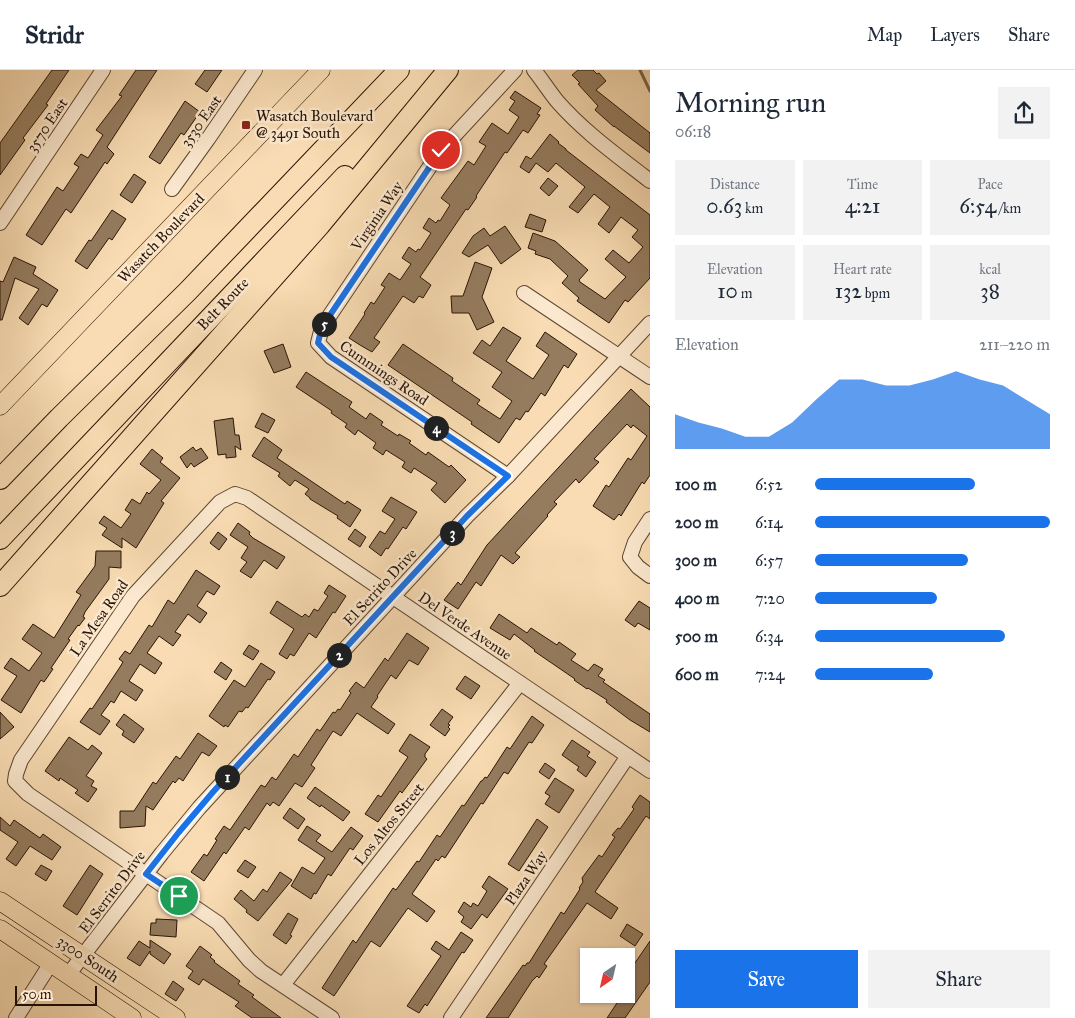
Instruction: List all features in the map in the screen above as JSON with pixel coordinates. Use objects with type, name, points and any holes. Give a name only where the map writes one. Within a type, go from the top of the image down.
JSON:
[{"type":"highway","points":[[0,479],[188,291],[399,70]]},
{"type":"highway","points":[[0,586],[320,225],[447,70]]},
{"type":"highway","name":"Belt Route","points":[[0,539],[447,70]]},
{"type":"main road","name":"Wasatch Boulevard","points":[[0,406],[321,70]]},
{"type":"main road","name":"3300 South","points":[[0,901],[176,1018]]},
{"type":"main road","name":"3300 South","points":[[0,929],[132,1018]]},
{"type":"street","name":"3570 East","points":[[0,223],[103,70]]},
{"type":"street","name":"3530 East","points":[[172,189],[255,70]]},
{"type":"street","name":"Virginia Way","points":[[318,343],[324,324],[441,150],[515,70]]},
{"type":"street","points":[[534,70],[556,100],[571,115],[598,140],[650,181]]},
{"type":"street","points":[[524,293],[650,377]]},
{"type":"street","name":"El Serrito Drive","points":[[68,975],[208,797],[467,516],[508,476],[650,323]]},
{"type":"street","name":"Cummings Road","points":[[318,343],[331,357],[508,476]]},
{"type":"street","name":"Del Verde Avenue","points":[[235,494],[253,502],[650,771]]},
{"type":"street","name":"La Mesa Road","points":[[146,874],[23,790],[15,781],[16,774],[21,760],[132,596],[220,502],[235,494]]},
{"type":"street","points":[[650,519],[635,542],[630,557],[638,567],[650,576]]},
{"type":"street","name":"Los Altos Street","points":[[283,985],[520,683]]},
{"type":"street","name":"Plaza Way","points":[[451,1018],[628,756]]},
{"type":"street","points":[[146,874],[218,923],[249,960],[261,970],[332,1018]]},
{"type":"street","points":[[16,1018],[51,963]]},
{"type":"building","points":[[52,70],[69,70],[46,104],[48,105],[23,138],[25,140],[0,175],[0,143]]},
{"type":"building","points":[[136,70],[157,70],[107,147],[114,154],[107,164],[105,162],[71,213],[66,209],[42,245],[26,235],[57,187],[63,191],[79,167],[74,164],[81,154],[88,158],[103,135],[96,130],[122,96],[119,95]]},
{"type":"building","points":[[205,70],[222,70],[207,92],[195,84]]},
{"type":"building","points":[[578,70],[593,70],[597,74],[599,73],[606,81],[596,90],[650,133],[650,153],[614,127],[595,110],[598,106],[572,75]]},
{"type":"building","points":[[515,91],[541,108],[537,114],[540,115],[528,133],[523,130],[507,153],[505,152],[477,197],[468,210],[466,209],[420,277],[431,285],[423,298],[419,296],[414,303],[403,296],[374,338],[380,342],[372,352],[349,338],[371,302],[374,304],[385,287],[381,285],[389,273],[400,280],[411,264],[402,258],[409,247],[416,252],[418,249],[420,250],[431,233],[423,228],[429,218],[436,223],[438,220],[440,221],[450,205],[441,198],[468,161],[474,165],[486,146],[479,142],[492,123],[508,134],[519,117],[509,110],[515,101],[510,98]]},
{"type":"building","points":[[185,101],[200,112],[184,135],[181,133],[160,164],[149,157]]},
{"type":"building","points":[[550,134],[566,150],[650,215],[650,278],[628,302],[625,300],[609,323],[577,301],[579,298],[562,283],[568,276],[550,259],[535,254],[536,251],[528,248],[533,233],[555,241],[588,270],[579,280],[580,282],[605,299],[626,277],[605,259],[613,250],[629,263],[643,247],[632,237],[638,230],[621,217],[609,233],[598,224],[610,207],[594,194],[578,213],[569,207],[585,187],[556,163],[548,172],[536,163],[529,173],[520,167],[526,156],[531,159]]},
{"type":"building","points":[[134,174],[146,182],[132,203],[120,195]]},
{"type":"building","points":[[548,178],[558,186],[549,196],[540,188]]},
{"type":"building","points":[[112,210],[126,219],[112,240],[109,238],[87,269],[75,261]]},
{"type":"building","points":[[530,214],[546,220],[542,232],[525,227]]},
{"type":"building","points":[[505,226],[521,249],[501,264],[488,245],[469,257],[462,253],[473,236],[484,228],[490,236]]},
{"type":"building","points":[[14,257],[36,267],[33,274],[58,290],[47,307],[42,304],[28,325],[19,318],[39,289],[15,278],[2,320],[0,320],[0,281],[3,282]]},
{"type":"building","points":[[475,262],[492,268],[482,297],[494,322],[477,330],[469,313],[452,313],[451,296],[463,296]]},
{"type":"building","points":[[503,327],[521,338],[506,361],[533,379],[549,355],[536,346],[545,332],[577,354],[568,368],[564,365],[545,396],[541,393],[520,420],[516,418],[499,443],[471,424],[472,422],[388,365],[403,344],[453,378],[452,381],[480,400],[477,404],[500,419],[512,401],[492,387],[502,372],[473,353],[482,340],[490,346]]},
{"type":"building","points":[[283,344],[291,367],[274,373],[264,351]]},
{"type":"building","points":[[306,372],[352,402],[349,407],[366,419],[370,413],[383,422],[381,425],[398,436],[399,434],[411,441],[409,443],[426,455],[428,452],[449,467],[451,465],[466,480],[445,503],[431,490],[437,483],[414,468],[411,473],[402,467],[405,462],[386,450],[383,455],[373,448],[376,443],[358,430],[355,435],[345,427],[347,424],[331,413],[332,411],[296,387]]},
{"type":"building","points":[[631,389],[650,407],[650,475],[644,484],[642,482],[621,516],[619,514],[614,520],[593,506],[606,485],[609,487],[628,458],[631,460],[647,436],[633,425],[631,428],[627,424],[594,459],[599,462],[579,483],[576,479],[554,502],[557,504],[548,516],[515,553],[520,557],[513,564],[501,555],[481,586],[476,582],[458,609],[444,600],[458,582],[461,585],[487,545]]},
{"type":"building","points":[[262,413],[275,420],[268,433],[255,427]]},
{"type":"building","points":[[233,418],[235,435],[239,435],[241,450],[235,446],[236,457],[226,458],[226,454],[218,455],[214,421]]},
{"type":"building","points":[[264,437],[282,450],[277,458],[345,504],[347,501],[361,510],[350,527],[337,518],[338,516],[310,499],[305,494],[309,489],[295,480],[290,486],[278,476],[280,473],[252,456]]},
{"type":"building","points":[[193,447],[196,451],[201,448],[208,458],[194,467],[191,463],[187,468],[180,457]]},
{"type":"building","points":[[152,449],[163,458],[160,462],[180,478],[161,501],[164,503],[136,548],[122,538],[122,548],[102,535],[107,528],[99,523],[104,516],[121,528],[131,514],[125,510],[132,499],[140,504],[147,492],[149,494],[161,480],[140,464]]},
{"type":"building","points":[[391,497],[417,512],[406,529],[403,527],[381,556],[369,547],[380,531],[385,534],[395,519],[382,511]]},
{"type":"building","points":[[238,523],[250,532],[249,534],[253,538],[285,557],[277,569],[264,560],[251,578],[240,571],[247,562],[241,558],[248,547],[230,535]]},
{"type":"building","points":[[355,529],[366,537],[360,547],[348,539]]},
{"type":"building","points":[[218,532],[227,539],[219,550],[210,543]]},
{"type":"building","points":[[96,551],[121,551],[121,568],[109,567],[109,579],[85,612],[83,617],[85,618],[68,639],[70,640],[51,668],[53,669],[44,682],[41,680],[21,713],[1,700],[17,676],[4,668],[11,658],[29,671],[42,653],[22,639],[33,624],[54,638],[81,595],[76,592],[95,566]]},
{"type":"building","points":[[196,570],[220,586],[214,595],[207,591],[197,606],[207,613],[200,623],[188,614],[175,632],[181,635],[173,646],[159,636],[147,653],[162,663],[155,674],[140,664],[129,681],[143,690],[136,701],[121,691],[114,703],[111,701],[101,715],[110,721],[100,735],[80,722],[90,708],[92,709],[120,667],[123,662],[119,659],[125,651],[130,654],[149,625],[152,627],[168,600],[174,604]]},
{"type":"building","points":[[329,585],[346,596],[335,613],[333,612],[316,638],[309,633],[294,656],[290,654],[287,659],[279,654],[294,629],[270,613],[277,601],[302,617],[305,614],[309,617],[314,609],[318,611],[328,596],[324,593]]},
{"type":"building","points":[[639,601],[650,608],[650,630],[638,623],[635,627],[625,620]]},
{"type":"building","points":[[499,614],[527,633],[531,628],[557,645],[559,642],[576,654],[571,660],[588,671],[594,664],[603,669],[598,676],[605,680],[603,682],[650,714],[650,732],[630,720],[606,702],[607,700],[574,680],[514,634],[510,640],[490,628]]},
{"type":"building","points":[[407,633],[429,648],[418,665],[409,660],[396,679],[391,675],[371,707],[395,724],[388,734],[357,713],[341,736],[333,731],[311,765],[315,768],[302,787],[295,783],[279,806],[273,802],[270,806],[267,803],[249,830],[245,827],[226,854],[224,852],[204,881],[191,872],[204,854],[207,856],[224,826],[230,830],[261,785],[265,787],[272,777],[276,780],[294,754],[298,757],[317,729],[320,731],[333,712],[335,713],[338,709],[340,710],[351,693],[349,691],[356,682],[364,688],[385,658],[388,661]]},
{"type":"building","points":[[249,645],[259,651],[253,660],[243,654]]},
{"type":"building","points":[[221,662],[232,670],[226,680],[214,672]]},
{"type":"building","points":[[261,663],[275,672],[248,708],[246,707],[242,712],[239,711],[228,727],[225,725],[224,727],[209,716],[234,680],[245,687]]},
{"type":"building","points":[[465,676],[480,686],[471,699],[456,689]]},
{"type":"building","points":[[442,709],[453,717],[448,724],[450,729],[445,736],[430,725]]},
{"type":"building","points":[[0,712],[14,727],[0,739]]},
{"type":"building","points":[[124,714],[144,729],[134,743],[122,735],[124,731],[116,725]]},
{"type":"building","points":[[532,716],[544,725],[532,743],[529,742],[508,774],[504,772],[445,858],[442,856],[438,861],[436,859],[412,894],[435,911],[427,922],[408,908],[380,947],[371,941],[334,996],[322,988],[353,940],[356,943],[393,888],[396,890],[417,861],[419,862],[437,835],[440,837],[481,781],[485,777],[487,778],[507,747],[510,749]]},
{"type":"building","points":[[198,733],[217,746],[209,756],[202,752],[183,781],[179,778],[175,783],[173,781],[153,810],[146,806],[145,826],[120,828],[120,811],[134,811],[153,782],[156,784],[176,756],[180,759]]},
{"type":"building","points":[[410,734],[430,747],[425,754],[427,759],[402,793],[400,791],[378,822],[365,814],[378,795],[381,797],[408,757],[399,751]]},
{"type":"building","points":[[69,737],[88,750],[92,745],[102,753],[86,776],[94,781],[91,786],[97,789],[88,802],[75,793],[78,790],[60,778],[59,781],[45,771]]},
{"type":"building","points":[[572,740],[590,752],[587,756],[596,762],[586,777],[577,770],[579,767],[562,755]]},
{"type":"building","points":[[545,763],[555,770],[549,779],[539,772]]},
{"type":"building","points":[[555,778],[574,790],[559,813],[545,804],[550,796],[545,793]]},
{"type":"building","points":[[315,787],[350,812],[343,821],[321,805],[320,807],[307,798]]},
{"type":"building","points":[[640,795],[650,802],[650,819],[646,816],[595,892],[618,908],[611,919],[587,903],[544,964],[547,966],[539,978],[537,976],[532,981],[508,1018],[486,1018],[523,965],[525,966],[529,963],[561,912],[564,914],[580,889],[583,882],[582,878],[599,855],[602,857],[615,837],[612,835],[618,828],[620,829],[634,809],[632,807]]},
{"type":"building","points":[[290,808],[305,819],[298,829],[283,818]]},
{"type":"building","points":[[0,817],[10,826],[14,820],[40,838],[43,834],[61,847],[52,860],[30,846],[16,866],[6,859],[18,842],[0,830]]},
{"type":"building","points":[[537,819],[548,827],[519,871],[508,864]]},
{"type":"building","points":[[307,826],[321,835],[316,841],[332,852],[351,827],[363,836],[353,850],[350,848],[331,876],[328,874],[311,899],[291,886],[302,867],[314,874],[325,858],[298,840]]},
{"type":"building","points":[[245,860],[256,867],[248,878],[237,871]]},
{"type":"building","points":[[41,865],[52,871],[46,881],[35,874]]},
{"type":"building","points":[[90,865],[103,874],[77,915],[63,906]]},
{"type":"building","points":[[280,872],[292,880],[258,921],[234,899],[241,890],[254,901],[263,889],[267,892]]},
{"type":"building","points":[[489,876],[508,889],[487,918],[482,914],[471,929],[461,922],[464,917],[458,912],[464,902],[471,907],[473,903],[478,906],[487,891],[482,887]]},
{"type":"building","points":[[288,913],[298,919],[290,935],[292,936],[286,944],[273,935]]},
{"type":"building","points":[[156,919],[177,920],[176,937],[150,935],[151,923],[156,923]]},
{"type":"building","points":[[627,924],[643,934],[635,946],[620,936]]},
{"type":"building","points":[[461,932],[473,940],[464,953],[462,952],[427,1006],[425,1004],[419,1013],[407,1006],[441,956],[431,949],[436,941],[449,950]]},
{"type":"building","points":[[150,940],[171,954],[164,964],[150,954],[150,951],[140,966],[127,958],[139,941],[150,948]]},
{"type":"building","points":[[650,941],[650,982],[625,1018],[607,1018],[617,1003],[635,1003],[635,963]]},
{"type":"building","points":[[200,946],[212,955],[210,957],[214,962],[240,981],[238,984],[254,995],[252,997],[281,1018],[252,1018],[235,1006],[239,1002],[203,979],[199,985],[188,978],[193,971],[186,966]]},
{"type":"building","points":[[173,981],[184,989],[176,1001],[165,994]]},
{"type":"waterway","points":[[640,70],[650,91]]},
{"type":"place","name":"Wasatch Boulevard @ 3491 South","points":[[246,125]]},
{"type":"route","points":[[179,896],[146,874],[162,853],[213,792],[467,516],[508,476],[331,357],[318,343],[324,324],[441,150]]}]
